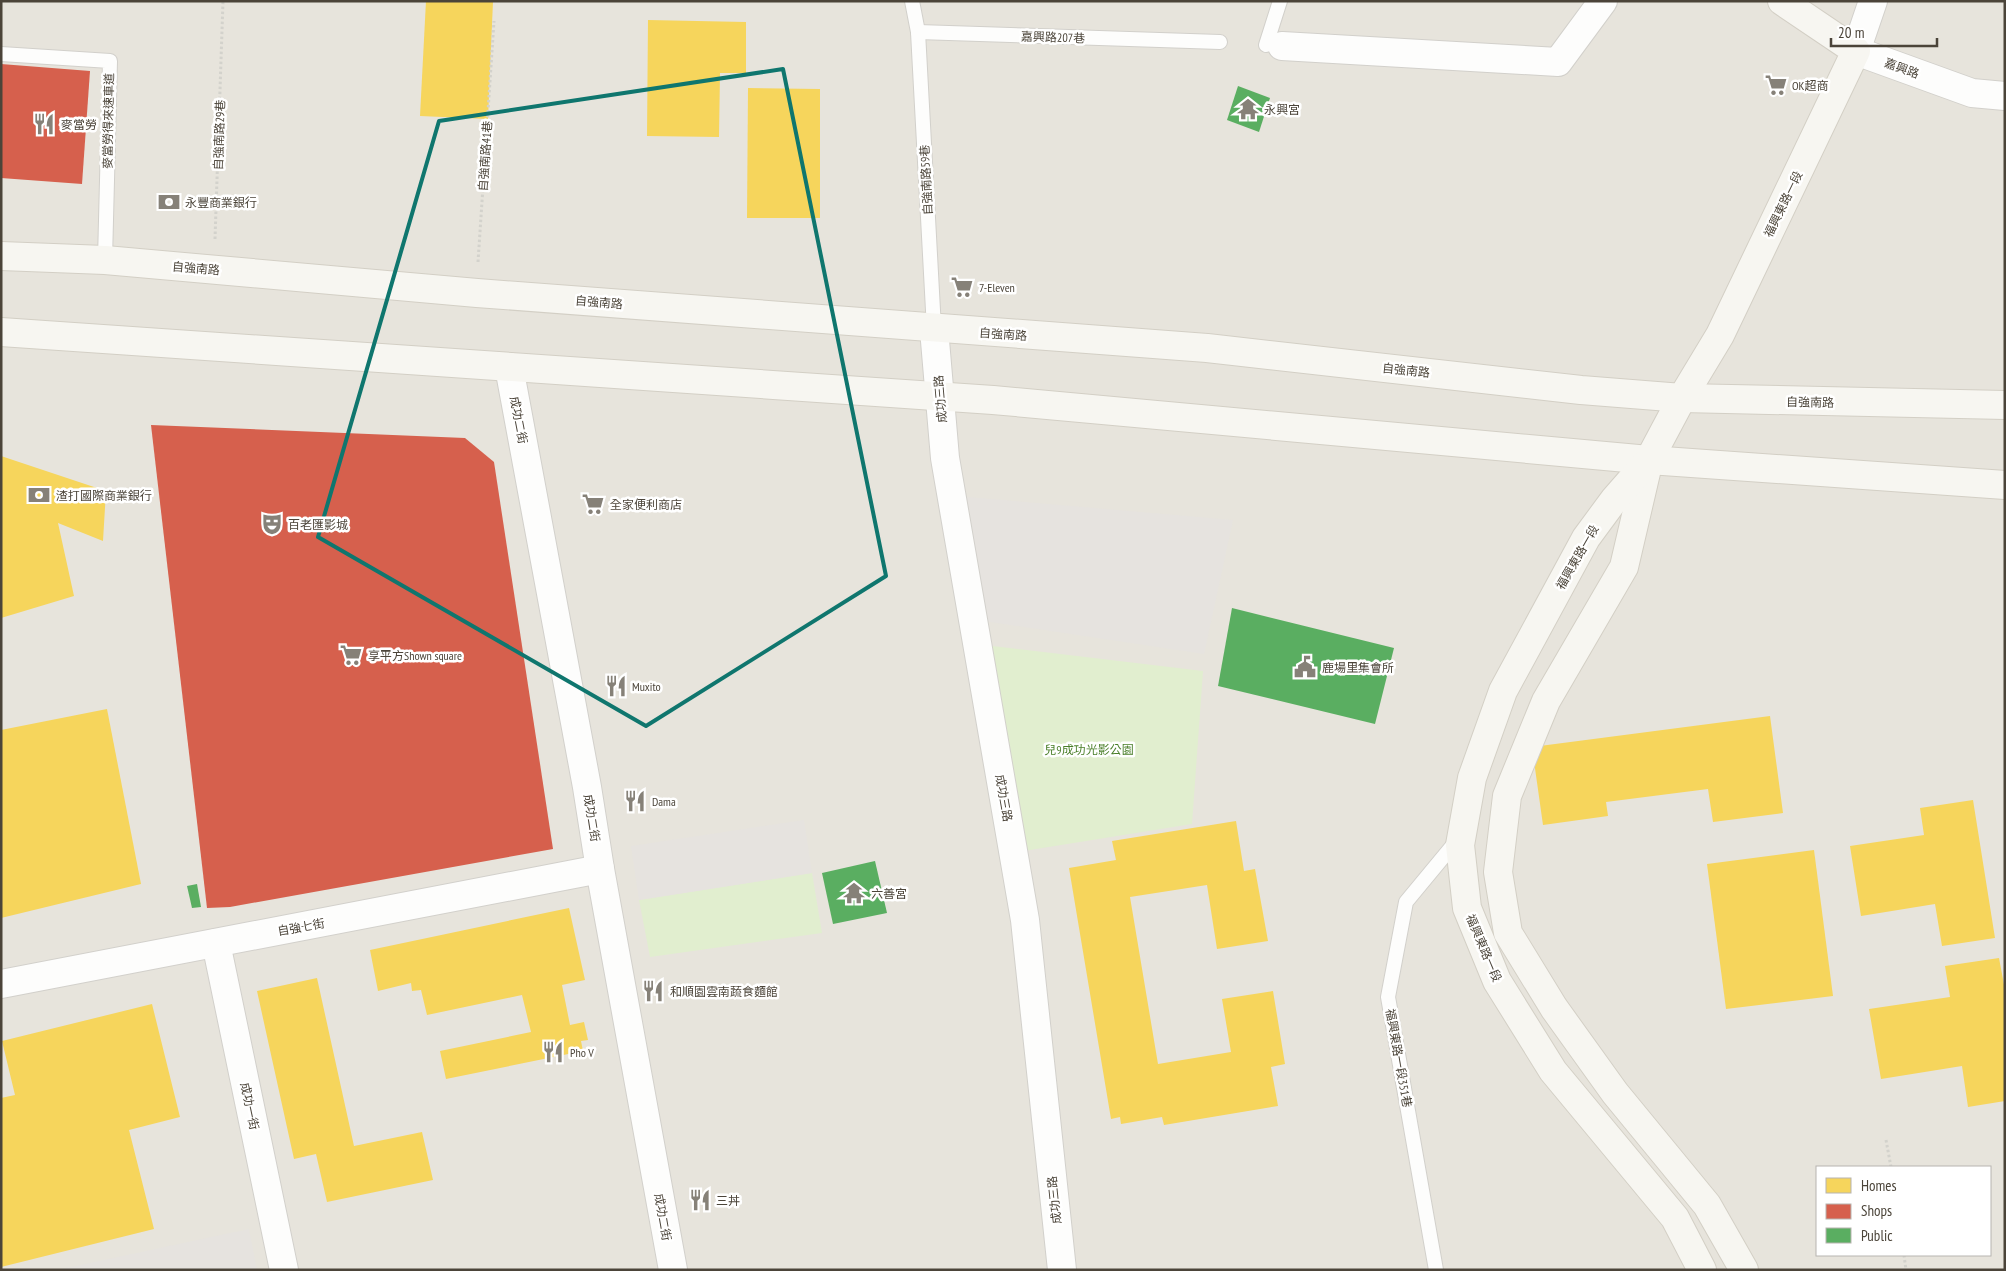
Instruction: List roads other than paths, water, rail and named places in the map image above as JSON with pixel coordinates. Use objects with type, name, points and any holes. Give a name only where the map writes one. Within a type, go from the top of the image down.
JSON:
[{"type":"main road","name":"嘉興路","points":[[1782,1],[1856,51]]},
{"type":"main road","name":"福興東路一段","points":[[1702,1270],[1676,1218],[1554,1071],[1497,981],[1467,908],[1460,845],[1461,835],[1472,778],[1503,691],[1586,538],[1614,500],[1649,460],[1682,398],[1720,335],[1856,51]]},
{"type":"main road","name":"自強南路","points":[[1,256],[105,260],[934,329],[1207,348],[1582,390],[1682,398],[2005,406]]},
{"type":"main road","points":[[1,332],[993,400],[1649,460],[2005,485]]},
{"type":"main road","name":"福興東路一段","points":[[1649,460],[1624,567],[1546,701],[1507,796],[1498,872],[1508,933],[1554,1008],[1615,1093],[1707,1205],[1744,1270]]},
{"type":"street","points":[[1274,45],[1558,62],[1603,1]]},
{"type":"street","points":[[1856,51],[1873,1]]},
{"type":"street","name":"嘉興路","points":[[1856,51],[1972,93],[2005,96]]},
{"type":"street","name":"成功三路","points":[[934,329],[945,458],[1025,920],[1062,1270]]},
{"type":"street","name":"成功二街","points":[[508,367],[587,787],[600,870],[673,1270]]},
{"type":"street","name":"自強七街","points":[[1,984],[600,870]]},
{"type":"street","name":"成功一街","points":[[216,943],[284,1270]]},
{"type":"lane","points":[[912,1],[918,32]]},
{"type":"lane","points":[[1274,45],[1280,1]]},
{"type":"lane","name":"嘉興路207巷","points":[[918,32],[1220,42]]},
{"type":"lane","name":"自強南路59巷","points":[[918,32],[934,329]]},
{"type":"lane","name":"麥當勞得來速車道","points":[[1,54],[110,61],[105,260]]},
{"type":"lane","name":"福興東路一段351巷","points":[[1436,1270],[1388,996],[1406,902],[1461,835]]},
{"type":"place","name":"OK超商","points":[[1776,85]]},
{"type":"place","name":"永興宮","points":[[1248,109]]},
{"type":"place","name":"麥當勞","points":[[44,124]]},
{"type":"place","name":"永豐商業銀行","points":[[169,202]]},
{"type":"place","name":"7-Eleven","points":[[962,287]]},
{"type":"place","name":"渣打國際商業銀行","points":[[39,495]]},
{"type":"place","name":"全家便利商店","points":[[593,504]]},
{"type":"place","name":"百老匯影城","points":[[272,524]]},
{"type":"place","name":"享平方Shown square","points":[[351,655]]},
{"type":"place","name":"鹿場里集會所","points":[[1305,667]]},
{"type":"place","name":"Muxito","points":[[616,686]]},
{"type":"place","name":"Dama","points":[[635,801]]},
{"type":"place","name":"六善宮","points":[[854,893]]},
{"type":"place","name":"和順園雲南蔬食麵館","points":[[653,991]]},
{"type":"place","name":"Pho V","points":[[553,1052]]},
{"type":"place","name":"三丼","points":[[700,1200]]},
{"type":"park label","name":"兒9成功光影公園","points":[[1089,749]]}]
